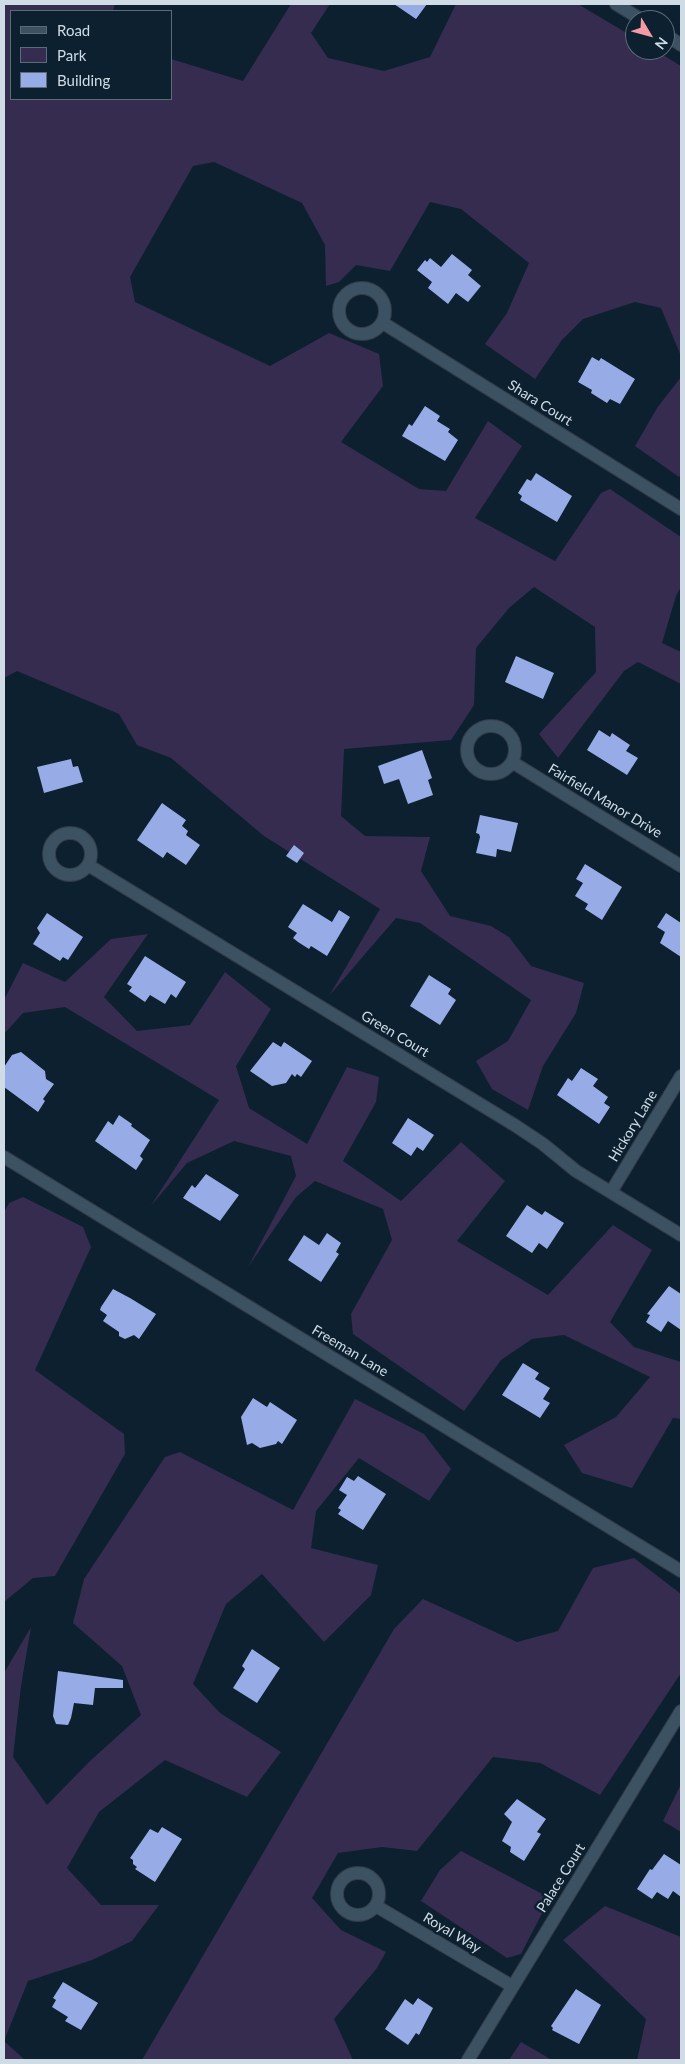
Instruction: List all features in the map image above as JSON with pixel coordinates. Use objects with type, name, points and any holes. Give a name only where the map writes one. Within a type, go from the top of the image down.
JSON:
[{"type":"street","name":"Shara Court","points":[[383,322],[681,509]]},
{"type":"street","name":"Fairfield Manor Drive","points":[[512,762],[681,866]]},
{"type":"street","name":"Green Court","points":[[88,865],[516,1126],[543,1144],[576,1171],[681,1235]]},
{"type":"street","name":"Hickory Lane","points":[[611,1192],[681,1076]]},
{"type":"street","name":"Freeman Lane","points":[[4,1157],[681,1571]]},
{"type":"street","name":"Palace Court","points":[[468,2060],[681,1711]]},
{"type":"street","name":"Royal Way","points":[[376,1906],[512,1986]]},
{"type":"green space","points":[[4,4],[115,4],[113,10],[10,10],[10,100],[172,100],[172,59],[243,81],[291,4],[330,4],[311,33],[328,58],[384,71],[430,57],[456,4],[578,4],[625,32],[625,60],[671,60],[681,66],[681,356],[661,308],[635,302],[583,319],[562,340],[535,379],[485,344],[507,313],[529,263],[461,209],[430,202],[390,271],[356,265],[339,282],[326,286],[325,245],[302,203],[214,162],[193,166],[130,277],[135,302],[270,366],[329,333],[379,354],[383,386],[341,442],[419,489],[446,491],[488,421],[522,446],[475,518],[555,561],[601,493],[610,489],[681,537],[681,587],[676,596],[662,643],[681,652],[681,684],[638,662],[624,671],[558,758],[539,734],[596,672],[595,627],[534,587],[509,608],[476,648],[474,705],[451,740],[344,749],[341,816],[365,836],[430,837],[421,871],[450,916],[491,926],[509,937],[531,966],[584,983],[576,1013],[543,1066],[528,1110],[492,1089],[476,1061],[508,1041],[531,1000],[420,923],[396,918],[329,996],[380,909],[264,836],[171,758],[137,745],[119,714],[17,671],[4,678]]},
{"type":"green space","points":[[681,377],[681,474],[679,477],[635,446],[657,408]]},
{"type":"green space","points":[[148,934],[104,997],[137,1031],[190,1025],[225,972],[271,1009],[236,1066],[249,1108],[307,1144],[347,1067],[379,1077],[376,1102],[343,1161],[401,1201],[461,1142],[505,1181],[457,1241],[548,1295],[613,1225],[652,1250],[610,1322],[634,1347],[681,1362],[681,1419],[673,1418],[632,1488],[582,1473],[564,1445],[616,1417],[650,1377],[564,1335],[532,1339],[501,1360],[464,1411],[353,1334],[351,1314],[392,1240],[383,1209],[315,1181],[296,1197],[248,1267],[296,1176],[291,1156],[234,1141],[187,1163],[150,1207],[219,1100],[65,1007],[23,1013],[4,1034],[4,1000],[23,963],[65,982],[111,939]]},
{"type":"green space","points":[[23,1197],[83,1227],[91,1247],[35,1370],[124,1434],[125,1454],[55,1576],[33,1578],[4,1602],[4,1212],[9,1203]]},
{"type":"green space","points":[[355,1399],[424,1434],[451,1469],[429,1501],[359,1458],[316,1511],[311,1548],[378,1565],[371,1595],[324,1642],[262,1574],[226,1604],[193,1684],[220,1713],[281,1752],[247,1797],[165,1760],[99,1812],[67,1868],[101,1905],[159,1905],[132,1941],[92,1960],[28,1981],[4,2041],[4,1673],[31,1627],[21,1686],[13,1757],[47,1805],[90,1761],[141,1715],[122,1666],[73,1623],[84,1579],[165,1457],[180,1452],[293,1510]]},
{"type":"green space","points":[[634,1558],[681,1594],[681,1673],[600,1795],[540,1763],[493,1757],[417,1851],[382,1847],[338,1853],[312,1898],[341,1930],[386,1952],[377,1968],[334,2019],[353,2060],[142,2060],[394,1629],[423,1599],[517,1642],[558,1631],[593,1568]]},
{"type":"green space","points":[[681,1784],[681,1832],[663,1821]]},
{"type":"green space","points":[[461,1851],[550,1898],[521,1954],[507,1958],[421,1901],[440,1870]]},
{"type":"green space","points":[[605,1906],[681,1937],[681,2060],[637,2060],[646,2019],[563,1940]]},
{"type":"green space","points":[[4,2041],[25,2060],[4,2060]]},
{"type":"green space","points":[[521,2042],[552,2060],[509,2060]]},
{"type":"building","points":[[394,4],[427,4],[416,19]]},
{"type":"building","points":[[452,254],[472,270],[468,275],[481,286],[468,302],[456,293],[448,304],[428,288],[432,282],[417,270],[425,260],[427,262],[430,258],[441,267]]},
{"type":"building","points":[[592,357],[599,361],[601,358],[635,379],[620,404],[610,399],[607,403],[591,393],[592,390],[578,382]]},
{"type":"building","points":[[425,406],[440,416],[437,421],[450,429],[448,432],[458,440],[445,461],[402,436],[409,424],[412,426]]},
{"type":"building","points":[[536,473],[572,496],[557,522],[520,500],[522,496],[518,493],[527,479],[531,481]]},
{"type":"building","points":[[516,656],[554,673],[543,699],[505,682]]},
{"type":"building","points":[[599,730],[610,737],[612,733],[630,745],[626,751],[638,758],[627,775],[587,750]]},
{"type":"building","points":[[422,750],[432,778],[428,780],[433,795],[408,804],[399,779],[384,784],[378,766]]},
{"type":"building","points":[[71,759],[73,767],[78,766],[83,782],[44,793],[37,767]]},
{"type":"building","points":[[162,803],[186,820],[182,826],[188,831],[186,835],[200,845],[186,865],[167,852],[163,858],[137,840]]},
{"type":"building","points":[[480,815],[518,823],[511,852],[497,849],[496,857],[476,853],[480,837],[476,833]]},
{"type":"building","points":[[294,845],[304,853],[297,863],[286,856]]},
{"type":"building","points":[[585,864],[622,887],[602,920],[585,909],[588,904],[575,896],[583,883],[576,879]]},
{"type":"building","points":[[303,904],[332,922],[339,910],[350,917],[327,956],[311,946],[309,949],[293,938],[297,933],[288,927]]},
{"type":"building","points":[[47,913],[83,937],[68,960],[63,957],[60,961],[33,944],[40,933],[37,928]]},
{"type":"building","points":[[666,913],[681,923],[681,957],[660,943],[665,932],[657,927]]},
{"type":"building","points":[[145,956],[186,982],[176,998],[171,994],[165,1004],[150,995],[145,1002],[129,991],[132,987],[127,984]]},
{"type":"building","points":[[429,975],[451,989],[448,994],[456,1000],[440,1025],[410,1006]]},
{"type":"building","points":[[273,1042],[281,1047],[284,1042],[312,1061],[301,1077],[297,1074],[295,1077],[292,1074],[286,1083],[272,1086],[250,1071]]},
{"type":"building","points":[[21,1052],[45,1071],[46,1079],[54,1084],[43,1099],[45,1101],[38,1112],[4,1087],[4,1067],[12,1055]]},
{"type":"building","points":[[581,1068],[598,1079],[593,1086],[608,1097],[604,1103],[610,1107],[599,1124],[557,1095],[568,1078],[572,1081]]},
{"type":"building","points":[[119,1115],[150,1140],[140,1156],[143,1159],[136,1170],[95,1141],[108,1121],[113,1125]]},
{"type":"building","points":[[408,1118],[434,1135],[423,1151],[417,1147],[411,1156],[392,1143]]},
{"type":"building","points":[[206,1174],[239,1195],[220,1221],[183,1198],[192,1185],[195,1188]]},
{"type":"building","points":[[527,1205],[542,1215],[545,1211],[564,1223],[547,1249],[539,1243],[532,1253],[506,1236]]},
{"type":"building","points":[[327,1233],[341,1243],[336,1252],[339,1254],[321,1282],[288,1260],[304,1235],[319,1245]]},
{"type":"building","points":[[669,1286],[681,1294],[681,1330],[668,1321],[661,1332],[646,1322],[650,1315],[647,1314]]},
{"type":"building","points":[[113,1289],[156,1314],[139,1339],[134,1335],[125,1339],[119,1336],[119,1332],[103,1321],[107,1315],[100,1310]]},
{"type":"building","points":[[523,1363],[539,1373],[535,1379],[550,1388],[543,1399],[550,1403],[540,1418],[502,1395]]},
{"type":"building","points":[[253,1398],[267,1407],[270,1402],[297,1420],[282,1444],[278,1441],[276,1444],[260,1448],[252,1443],[247,1445],[241,1417]]},
{"type":"building","points":[[358,1476],[386,1494],[363,1530],[338,1514],[341,1510],[338,1508],[347,1495],[339,1490],[347,1477],[354,1481]]},
{"type":"building","points":[[252,1649],[280,1668],[257,1703],[233,1688],[245,1669],[242,1666]]},
{"type":"building","points":[[58,1671],[123,1680],[123,1688],[95,1688],[93,1705],[74,1703],[68,1725],[56,1724],[53,1716]]},
{"type":"building","points":[[517,1799],[546,1819],[537,1832],[541,1834],[524,1861],[510,1852],[511,1847],[502,1841],[512,1822],[504,1814]]},
{"type":"building","points":[[162,1827],[182,1839],[155,1882],[135,1869],[137,1867],[130,1858],[150,1829],[158,1833]]},
{"type":"building","points":[[664,1854],[681,1865],[681,1897],[673,1891],[668,1899],[657,1892],[652,1899],[637,1889],[650,1869],[652,1870]]},
{"type":"building","points":[[63,1982],[98,2003],[81,2030],[65,2021],[68,2017],[52,2007],[56,2000],[53,1998]]},
{"type":"building","points":[[576,1989],[601,2005],[579,2044],[552,2030],[551,2026]]},
{"type":"building","points":[[418,1998],[433,2008],[419,2035],[416,2033],[408,2045],[385,2029],[405,1999],[413,2005]]}]
